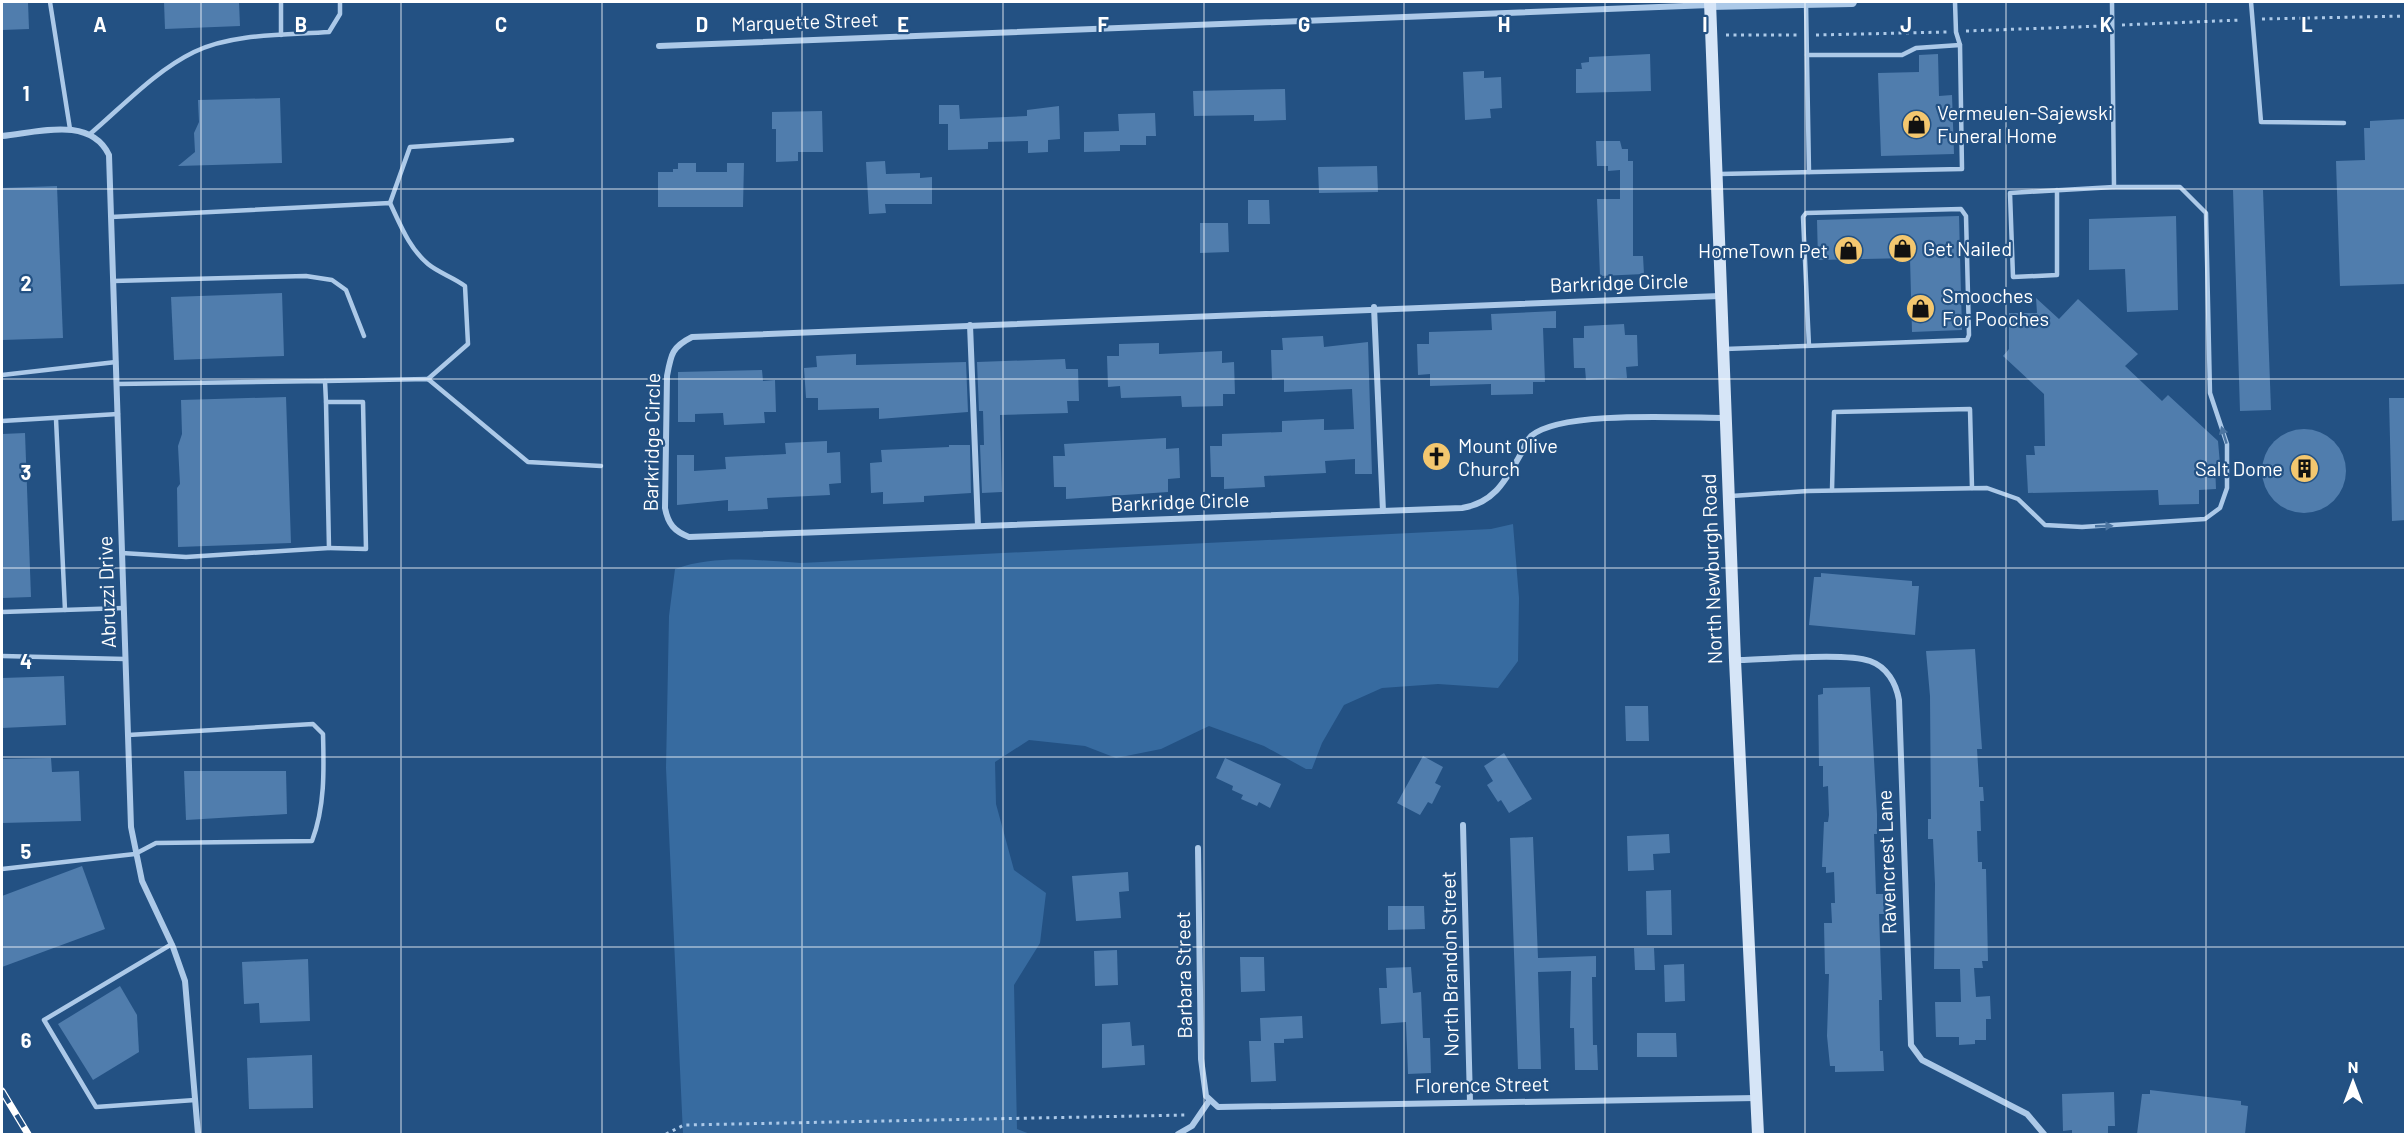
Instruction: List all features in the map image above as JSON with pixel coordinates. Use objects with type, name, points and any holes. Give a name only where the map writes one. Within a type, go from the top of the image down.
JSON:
[{"type":"main road","name":"North Newburgh Road","points":[[1710,3],[1735,660],[1758,1134]]},
{"type":"street","name":"Marquette Street","points":[[659,46],[1710,3],[1852,2]]},
{"type":"street","points":[[2,136],[70,129],[90,134]]},
{"type":"street","name":"Abruzzi Drive","points":[[90,134],[109,155],[131,826],[135,854],[152,906],[172,944],[185,981],[198,1134]]},
{"type":"street","name":"Barkridge Circle","points":[[1720,296],[1374,307],[693,337],[678,344],[671,354],[666,376],[665,508],[668,522],[679,533],[689,537],[1477,506],[1490,500],[1500,489],[1531,436],[1550,427],[1591,420],[1726,418]]},
{"type":"street","points":[[1374,307],[1383,511]]},
{"type":"street","points":[[970,324],[978,526]]},
{"type":"street","name":"Ravencrest Lane","points":[[1735,660],[1840,658],[1869,661],[1882,668],[1893,680],[1899,700],[1911,1045],[1922,1060],[2027,1114],[2044,1134]]},
{"type":"street","name":"North Brandon Street","points":[[1463,825],[1470,1102]]},
{"type":"street","name":"Barbara Street","points":[[1198,848],[1201,1059],[1204,1090],[1209,1101]]},
{"type":"street","name":"Florence Street","points":[[1209,1101],[1218,1107],[1225,1108],[1757,1098]]},
{"type":"street","points":[[1178,1134],[1192,1126],[1209,1101]]},
{"type":"lane","points":[[50,2],[70,129]]},
{"type":"lane","points":[[281,2],[281,36]]},
{"type":"lane","points":[[90,134],[161,72],[195,51],[242,39],[329,32],[340,14],[340,2]]},
{"type":"lane","points":[[1717,174],[1962,169],[1960,45],[1956,32],[1955,2]]},
{"type":"lane","points":[[2112,2],[2114,187]]},
{"type":"lane","points":[[2251,2],[2261,122],[2344,123]]},
{"type":"lane","points":[[1806,3],[1809,172]]},
{"type":"lane","points":[[1807,55],[1902,54],[1916,48],[1960,45]]},
{"type":"lane","points":[[117,384],[428,379],[468,344],[465,286],[452,276],[429,265],[410,243],[390,203],[410,147],[512,140]]},
{"type":"lane","points":[[1729,496],[1832,490],[1987,488],[2018,499],[2045,525],[2082,527],[2156,524],[2205,519],[2220,508],[2227,488],[2227,444],[2210,393],[2206,213],[2180,187],[2114,187],[2057,190],[2010,193],[2013,277],[2057,275],[2057,190]]},
{"type":"lane","points":[[111,217],[390,203]]},
{"type":"lane","points":[[1723,349],[1809,346],[1967,340],[1969,335],[1966,216],[1961,209],[1806,213],[1803,217],[1809,346]]},
{"type":"lane","points":[[113,281],[306,276],[332,280],[346,290],[361,323],[364,336]]},
{"type":"lane","points":[[2,375],[116,362]]},
{"type":"lane","points":[[428,379],[528,462],[601,466]]},
{"type":"lane","points":[[325,381],[329,548]]},
{"type":"lane","points":[[122,553],[186,556],[329,548],[366,549],[363,402],[326,402]]},
{"type":"lane","points":[[1832,490],[1834,412],[1958,409],[1970,409],[1972,488]]},
{"type":"lane","points":[[2,421],[118,414]]},
{"type":"lane","points":[[56,419],[65,610]]},
{"type":"lane","points":[[2,612],[124,608]]},
{"type":"lane","points":[[2,656],[125,659]]},
{"type":"lane","points":[[2,869],[135,854],[156,843],[312,841],[321,818],[323,734],[312,724],[128,735]]},
{"type":"lane","points":[[172,944],[44,1020],[96,1107],[195,1100]]},
{"type":"path","points":[[1712,36],[1956,32],[2406,16]]},
{"type":"path","points":[[666,1134],[684,1125],[1199,1115]]},
{"type":"shaded area","points":[[1513,524],[1519,598],[1518,661],[1498,688],[1438,684],[1382,688],[1344,705],[1322,743],[1312,769],[1306,769],[1264,746],[1209,726],[1161,749],[1116,758],[1085,746],[1029,740],[995,762],[996,804],[1014,870],[1046,893],[1040,943],[1014,985],[1017,1129],[1030,1134],[683,1134],[666,768],[669,616],[675,569],[721,560],[801,563],[1491,529]]},
{"type":"building","points":[[2,2],[28,2],[29,29],[2,30]]},
{"type":"building","points":[[164,2],[239,2],[240,26],[165,29]]},
{"type":"building","points":[[1650,54],[1651,91],[1576,93],[1576,69],[1582,69],[1581,63],[1589,62],[1589,57]]},
{"type":"building","name":"Vermeulen-Sajewski Funeral Home","points":[[1938,54],[1939,96],[1952,95],[1954,154],[1881,156],[1878,73],[1919,72],[1919,55]]},
{"type":"building","points":[[1484,71],[1484,78],[1501,77],[1502,108],[1490,109],[1491,118],[1465,120],[1463,72]]},
{"type":"building","points":[[1285,89],[1286,120],[1254,121],[1254,115],[1194,116],[1193,91]]},
{"type":"building","points":[[280,98],[282,163],[178,166],[195,152],[194,133],[199,122],[198,100]]},
{"type":"building","points":[[939,105],[959,105],[960,119],[1027,116],[1027,110],[1059,106],[1060,139],[1048,140],[1048,152],[1028,153],[1028,141],[988,142],[988,149],[948,150],[948,124],[939,124]]},
{"type":"building","points":[[822,111],[823,152],[798,152],[798,161],[776,162],[776,129],[772,129],[772,112]]},
{"type":"building","points":[[1155,113],[1156,136],[1146,136],[1146,145],[1120,145],[1120,151],[1084,152],[1084,132],[1119,131],[1118,114]]},
{"type":"building","points":[[2406,119],[2406,284],[2340,286],[2336,161],[2365,160],[2364,128],[2370,128],[2370,121]]},
{"type":"building","points":[[1596,141],[1620,141],[1622,149],[1628,149],[1628,161],[1633,161],[1633,256],[1643,256],[1644,274],[1600,276],[1597,199],[1620,199],[1620,170],[1608,171],[1608,166],[1597,166]]},
{"type":"building","points":[[885,161],[886,174],[920,173],[920,178],[932,177],[932,204],[885,204],[886,213],[869,214],[866,162]]},
{"type":"building","points":[[678,163],[696,163],[696,172],[727,172],[727,163],[744,163],[743,207],[658,207],[658,172],[673,172],[673,169],[678,169]]},
{"type":"building","points":[[1377,166],[1378,192],[1319,193],[1318,167]]},
{"type":"building","points":[[57,186],[63,338],[2,340],[2,188]]},
{"type":"building","points":[[2233,190],[2263,190],[2271,410],[2240,411]]},
{"type":"building","points":[[1248,200],[1269,200],[1270,224],[1248,224]]},
{"type":"building","points":[[1959,216],[1962,330],[1912,332],[1910,258],[1818,260],[1817,220]]},
{"type":"building","points":[[2176,216],[2178,310],[2127,312],[2125,269],[2089,270],[2089,219]]},
{"type":"building","points":[[1200,223],[1228,223],[1229,252],[1200,253]]},
{"type":"building","points":[[282,293],[284,356],[174,360],[171,297]]},
{"type":"building","points":[[2036,298],[2059,319],[2078,299],[2138,354],[2125,366],[2162,401],[2168,395],[2218,441],[2220,464],[2215,464],[2216,489],[2199,490],[2199,504],[2159,505],[2158,490],[2028,493],[2026,455],[2035,455],[2034,446],[2045,446],[2044,394],[2003,356],[2009,349],[2009,313],[2037,313]]},
{"type":"building","points":[[1556,311],[1556,328],[1543,328],[1545,382],[1533,382],[1533,394],[1491,395],[1491,384],[1430,386],[1430,374],[1418,375],[1417,344],[1429,344],[1429,332],[1492,330],[1491,314]]},
{"type":"building","points":[[1624,324],[1625,335],[1637,335],[1638,366],[1626,367],[1627,378],[1586,380],[1585,368],[1574,368],[1573,338],[1584,338],[1584,326]]},
{"type":"building","points":[[1323,336],[1324,347],[1368,342],[1372,474],[1355,474],[1355,459],[1325,461],[1326,473],[1264,476],[1265,487],[1224,489],[1224,477],[1211,477],[1210,446],[1222,446],[1222,434],[1282,432],[1282,421],[1324,419],[1324,430],[1354,429],[1352,389],[1284,392],[1284,379],[1272,380],[1271,350],[1283,350],[1282,338]]},
{"type":"building","points":[[1159,343],[1159,354],[1222,351],[1222,363],[1234,362],[1235,394],[1223,394],[1223,406],[1182,407],[1181,396],[1121,398],[1120,386],[1108,387],[1107,356],[1119,356],[1119,344]]},
{"type":"building","points":[[856,354],[856,365],[966,362],[968,412],[879,419],[879,408],[818,410],[818,398],[806,398],[804,368],[817,367],[816,356]]},
{"type":"building","points":[[1065,359],[1066,369],[1078,369],[1079,401],[1067,401],[1068,413],[1000,415],[1002,492],[982,493],[980,445],[984,445],[983,411],[979,411],[977,362]]},
{"type":"building","points":[[762,370],[763,381],[775,380],[776,412],[764,412],[765,423],[724,425],[723,413],[695,414],[695,422],[678,422],[678,372]]},
{"type":"building","points":[[286,397],[291,543],[178,547],[177,488],[180,484],[178,446],[182,434],[181,400]]},
{"type":"building","points":[[2389,398],[2406,398],[2406,520],[2392,521]]},
{"type":"building","name":"Salt Dome","points":[[2304,429],[2320,432],[2334,441],[2343,455],[2346,471],[2343,487],[2334,501],[2320,510],[2304,513],[2288,510],[2274,501],[2265,487],[2262,471],[2265,455],[2274,441],[2288,432]]},
{"type":"building","points":[[25,433],[31,597],[2,598],[2,434]]},
{"type":"building","points":[[1166,438],[1166,449],[1179,448],[1180,478],[1168,479],[1168,492],[1066,499],[1066,487],[1054,487],[1053,456],[1065,456],[1064,444]]},
{"type":"building","points":[[827,441],[827,453],[840,452],[841,483],[829,484],[830,495],[767,498],[768,509],[728,511],[728,500],[677,505],[677,455],[694,455],[694,471],[726,469],[725,457],[786,454],[785,443]]},
{"type":"building","points":[[949,445],[970,445],[971,493],[924,496],[924,502],[883,504],[883,492],[871,493],[870,463],[882,462],[881,450],[949,447]]},
{"type":"building","points":[[1821,573],[1912,581],[1912,586],[1919,586],[1915,635],[1809,625],[1814,577],[1821,577]]},
{"type":"building","points":[[1975,649],[1982,749],[1977,749],[1979,787],[1983,787],[1984,801],[1980,801],[1981,831],[1977,831],[1978,862],[1982,862],[1982,869],[1986,869],[1988,961],[1982,961],[1983,968],[1974,968],[1976,997],[1990,996],[1991,1019],[1986,1019],[1986,1040],[1975,1040],[1975,1044],[1959,1045],[1959,1037],[1936,1037],[1935,1002],[1961,1002],[1960,969],[1934,969],[1935,884],[1933,839],[1928,839],[1928,819],[1931,819],[1930,696],[1926,651]]},
{"type":"building","points":[[64,676],[66,725],[2,728],[2,678]]},
{"type":"building","points":[[1870,687],[1877,814],[1877,834],[1874,834],[1876,894],[1883,894],[1884,914],[1879,914],[1882,1000],[1879,1000],[1880,1051],[1883,1051],[1884,1071],[1835,1072],[1835,1066],[1830,1066],[1827,1036],[1829,974],[1825,974],[1824,923],[1832,923],[1831,903],[1835,903],[1834,872],[1826,873],[1826,867],[1822,867],[1824,822],[1828,822],[1829,815],[1828,786],[1823,787],[1823,766],[1819,766],[1818,695],[1823,694],[1823,688]]},
{"type":"building","points":[[1625,706],[1648,706],[1649,741],[1626,741]]},
{"type":"building","points":[[1504,753],[1532,799],[1509,813],[1501,800],[1498,802],[1487,785],[1493,781],[1484,766]]},
{"type":"building","points":[[1423,756],[1443,767],[1435,783],[1441,786],[1432,804],[1428,802],[1420,815],[1397,803]]},
{"type":"building","points":[[51,758],[52,772],[79,771],[81,821],[2,823],[2,759]]},
{"type":"building","points":[[1225,758],[1281,784],[1270,808],[1259,802],[1257,806],[1241,799],[1243,795],[1232,790],[1233,786],[1216,778]]},
{"type":"building","points":[[184,771],[286,771],[287,814],[186,820]]},
{"type":"building","points":[[1669,834],[1670,853],[1653,854],[1654,870],[1628,871],[1627,836]]},
{"type":"building","points":[[1533,837],[1538,958],[1596,956],[1596,977],[1592,977],[1593,1045],[1597,1045],[1598,1070],[1575,1070],[1574,1028],[1570,1028],[1571,971],[1538,972],[1541,1069],[1518,1069],[1510,838]]},
{"type":"building","points":[[82,866],[105,929],[2,967],[2,896]]},
{"type":"building","points":[[1128,872],[1129,891],[1119,892],[1121,918],[1076,921],[1072,876]]},
{"type":"building","points":[[1671,890],[1672,935],[1647,935],[1646,891]]},
{"type":"building","points":[[1388,906],[1424,906],[1425,929],[1388,930]]},
{"type":"building","points":[[1634,948],[1654,948],[1655,970],[1635,970]]},
{"type":"building","points":[[1117,950],[1118,985],[1095,986],[1094,951]]},
{"type":"building","points":[[1240,957],[1264,957],[1265,991],[1241,992]]},
{"type":"building","points":[[308,959],[310,1021],[260,1023],[259,1003],[244,1004],[242,962]]},
{"type":"building","points":[[1684,964],[1685,1001],[1665,1002],[1664,965]]},
{"type":"building","points":[[1411,967],[1413,993],[1421,992],[1423,1038],[1430,1038],[1431,1073],[1408,1074],[1406,1022],[1381,1024],[1379,988],[1387,988],[1386,968]]},
{"type":"building","points":[[120,986],[137,1015],[139,1052],[93,1080],[58,1024]]},
{"type":"building","points":[[1302,1016],[1303,1038],[1284,1039],[1284,1043],[1274,1043],[1276,1081],[1251,1082],[1249,1041],[1261,1041],[1260,1018]]},
{"type":"building","points":[[1130,1022],[1132,1046],[1144,1045],[1145,1065],[1102,1068],[1102,1024]]},
{"type":"building","points":[[1637,1033],[1676,1033],[1677,1057],[1637,1057]]},
{"type":"building","points":[[312,1055],[313,1108],[249,1109],[247,1058]]},
{"type":"building","points":[[2150,1090],[2241,1101],[2241,1105],[2248,1106],[2245,1134],[2137,1134],[2142,1094],[2150,1094]]},
{"type":"building","points":[[2114,1092],[2115,1126],[2108,1126],[2108,1134],[2072,1134],[2072,1130],[2063,1131],[2062,1094]]},
{"type":"railway","points":[[2,1091],[28,1134]]},
{"type":"place","name":"Vermeulen-Sajewski Funeral Home","points":[[1916,125]]},
{"type":"place","name":"Get Nailed","points":[[1902,249]]},
{"type":"place","name":"HomeTown Pet","points":[[1849,251]]},
{"type":"place","name":"Smooches For Pooches","points":[[1921,308]]},
{"type":"place","name":"Mount Olive Church","points":[[1437,457]]},
{"type":"place","name":"Salt Dome","points":[[2304,469]]}]
